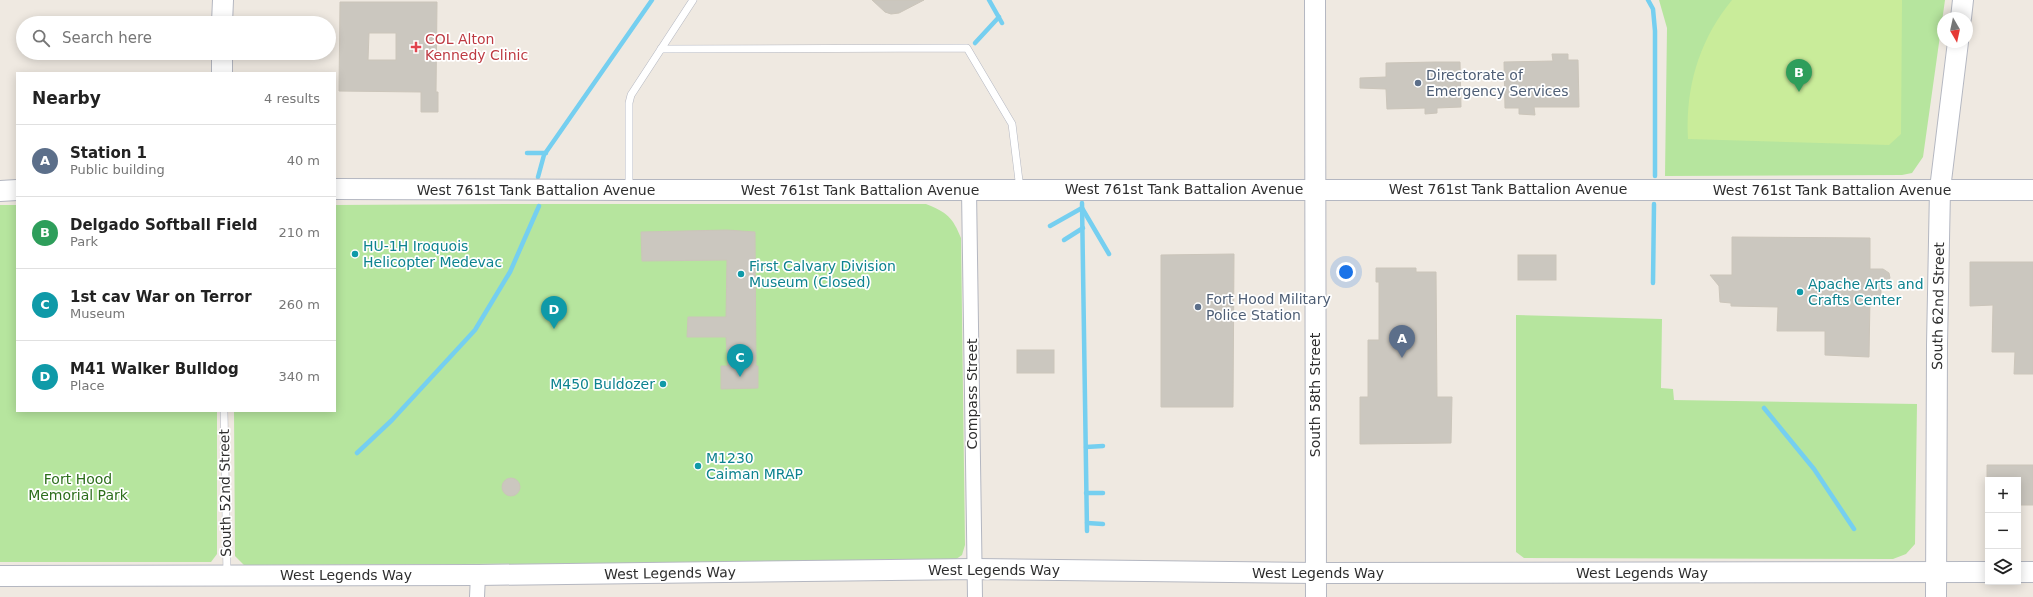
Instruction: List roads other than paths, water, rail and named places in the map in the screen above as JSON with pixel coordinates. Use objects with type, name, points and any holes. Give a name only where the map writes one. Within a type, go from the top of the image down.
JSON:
[{"type":"street","points":[[222,16],[223,0]]},
{"type":"street","name":"South 58th Street","points":[[1315,0],[1316,597]]},
{"type":"street","points":[[1962,12],[1963,0]]},
{"type":"street","name":"South 62nd Street","points":[[1936,597],[1940,190],[1957,48]]},
{"type":"street","points":[[222,60],[222,72]]},
{"type":"street","name":"West 761st Tank Battalion Avenue","points":[[336,189],[2033,190]]},
{"type":"street","points":[[0,191],[16,190]]},
{"type":"street","name":"Compass Street","points":[[969,190],[975,597]]},
{"type":"street","name":"West Legends Way","points":[[0,576],[478,575],[975,569],[1316,573],[1985,572]]},
{"type":"street","points":[[2021,572],[2033,572]]},
{"type":"street","points":[[477,597],[478,575]]},
{"type":"lane","points":[[629,190],[629,103],[631,95],[693,0]]},
{"type":"lane","points":[[661,49],[967,48],[1012,124],[1020,190]]},
{"type":"lane","name":"South 52nd Street","points":[[224,412],[226,575]]},
{"type":"waterway","points":[[538,177],[544,155],[652,0]]},
{"type":"waterway","points":[[989,0],[1002,23]]},
{"type":"waterway","points":[[1648,0],[1653,9],[1655,31],[1655,176]]},
{"type":"waterway","points":[[975,43],[999,17]]},
{"type":"waterway","points":[[527,153],[546,153]]},
{"type":"waterway","points":[[1082,203],[1087,531]]},
{"type":"waterway","points":[[1653,283],[1654,204]]},
{"type":"waterway","points":[[357,453],[392,420],[475,330],[510,272],[539,206]]},
{"type":"waterway","points":[[1050,226],[1082,208],[1109,254]]},
{"type":"waterway","points":[[1064,240],[1083,228]]},
{"type":"waterway","points":[[1764,408],[1814,469],[1854,529]]},
{"type":"waterway","points":[[1086,447],[1103,446]]},
{"type":"waterway","points":[[1086,493],[1103,493]]},
{"type":"waterway","points":[[1087,523],[1103,524]]},
{"type":"place","name":"COL Alton Kennedy Clinic","points":[[416,47]]},
{"type":"place","name":"Directorate of Emergency Services","points":[[1418,83]]},
{"type":"place","name":"Delgado Softball Field","points":[[1799,92]]},
{"type":"place","name":"HU-1H Iroquois Helicopter Medevac","points":[[355,254]]},
{"type":"place","name":"First Calvary Division Museum (Closed)","points":[[741,274]]},
{"type":"place","name":"Apache Arts and Crafts Center","points":[[1800,292]]},
{"type":"place","name":"Fort Hood Military Police Station","points":[[1198,307]]},
{"type":"place","name":"M41 Walker Bulldog","points":[[554,329]]},
{"type":"place","name":"Station 1","points":[[1402,358]]},
{"type":"place","name":"1st cav War on Terror","points":[[740,377]]},
{"type":"place","name":"M450 Buldozer","points":[[663,384]]},
{"type":"place","name":"M1230 Caiman MRAP","points":[[698,466]]},
{"type":"park label","name":"Fort Hood Memorial Park","points":[[78,488]]}]
